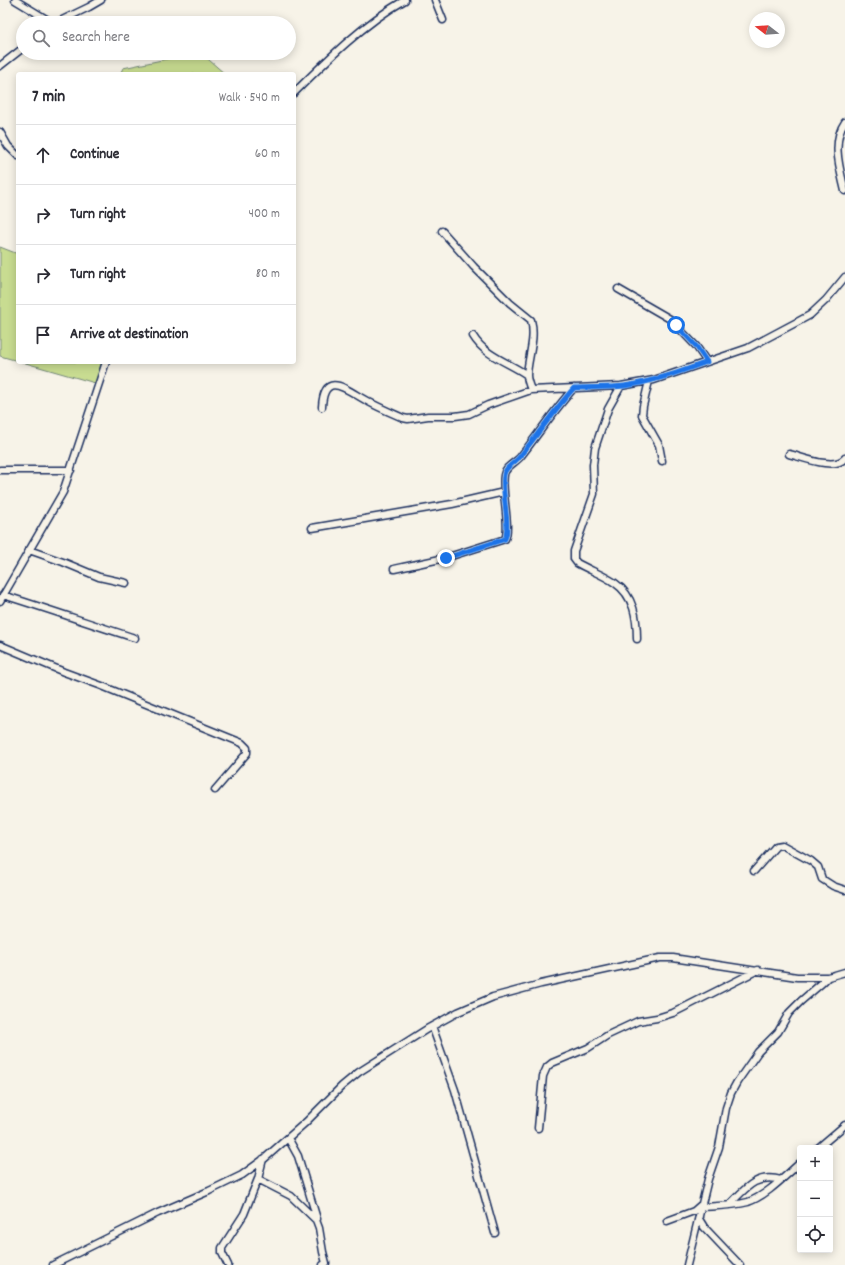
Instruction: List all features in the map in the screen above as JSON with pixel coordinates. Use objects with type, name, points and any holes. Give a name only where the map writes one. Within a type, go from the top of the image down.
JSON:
[{"type":"street","points":[[16,0],[43,16]]},
{"type":"street","points":[[71,16],[89,8],[101,0]]},
{"type":"street","points":[[296,91],[319,68],[369,25],[389,9],[405,0]]},
{"type":"street","points":[[434,0],[443,20]]},
{"type":"street","points":[[0,66],[16,53]]},
{"type":"street","points":[[845,122],[840,130],[838,152],[838,160],[845,191]]},
{"type":"street","points":[[0,132],[8,146],[16,154]]},
{"type":"street","points":[[442,231],[474,268],[510,303],[531,320],[533,333],[527,375],[530,390]]},
{"type":"street","points":[[322,408],[322,399],[324,394],[333,385],[339,385],[368,402],[408,420],[428,416],[455,416],[469,414],[488,405],[530,390],[621,386],[649,381],[748,348],[799,321],[810,314],[826,300],[845,277]]},
{"type":"street","points":[[618,289],[670,319],[696,346],[707,362]]},
{"type":"street","points":[[473,336],[481,347],[489,354],[527,375]]},
{"type":"street","points":[[105,364],[64,492],[2,593],[72,618],[135,638]]},
{"type":"street","points":[[649,381],[642,415],[659,445],[662,461]]},
{"type":"street","points":[[621,386],[608,409],[598,437],[593,465],[594,494],[583,522],[573,555],[577,563],[615,583],[624,591],[633,605],[636,615],[637,639]]},
{"type":"street","points":[[394,569],[446,558],[505,539],[507,529],[504,477],[506,469],[518,459],[574,388]]},
{"type":"street","points":[[789,454],[825,463],[837,464],[842,462],[845,458]]},
{"type":"street","points":[[0,470],[71,470]]},
{"type":"street","points":[[312,528],[452,504],[504,492]]},
{"type":"street","points":[[29,550],[99,577],[126,582]]},
{"type":"street","points":[[0,646],[242,743],[248,748],[247,753],[215,790]]},
{"type":"street","points":[[754,871],[776,846],[782,845],[812,861],[818,867],[822,879],[833,886],[845,890]]},
{"type":"street","points":[[53,1265],[164,1210],[242,1175],[264,1159],[288,1138],[359,1072],[432,1026],[458,1012],[493,997],[541,984],[660,958],[673,958],[797,977],[828,977],[845,972]]},
{"type":"street","points":[[538,1128],[543,1076],[547,1067],[552,1063],[588,1048],[608,1035],[638,1021],[658,1018],[673,1012],[758,970]]},
{"type":"street","points":[[687,1265],[708,1179],[719,1147],[728,1101],[737,1082],[762,1047],[778,1032],[789,1013],[828,977]]},
{"type":"street","points":[[432,1026],[455,1090],[495,1233]]},
{"type":"street","points":[[822,1145],[845,1125]]},
{"type":"street","points":[[288,1138],[298,1156],[318,1224],[322,1252],[326,1264]]},
{"type":"street","points":[[228,1265],[222,1253],[222,1248],[244,1214],[264,1159]]},
{"type":"street","points":[[668,1221],[694,1211],[702,1205],[729,1205],[750,1201],[763,1194],[797,1166]]},
{"type":"street","points":[[729,1205],[752,1182],[762,1179],[776,1178],[781,1180]]},
{"type":"street","points":[[258,1179],[291,1196],[310,1213],[318,1224]]},
{"type":"street","points":[[698,1219],[740,1265]]},
{"type":"green space","points":[[162,60],[209,60],[223,72],[121,72],[123,68]]},
{"type":"green space","points":[[0,247],[16,253],[16,360],[0,356]]},
{"type":"green space","points":[[29,364],[103,364],[95,383]]},
{"type":"route","points":[[446,558],[490,545],[506,538],[507,529],[504,492],[505,472],[508,467],[516,462],[574,388],[634,384],[654,380],[707,362],[696,346],[676,325]]}]
